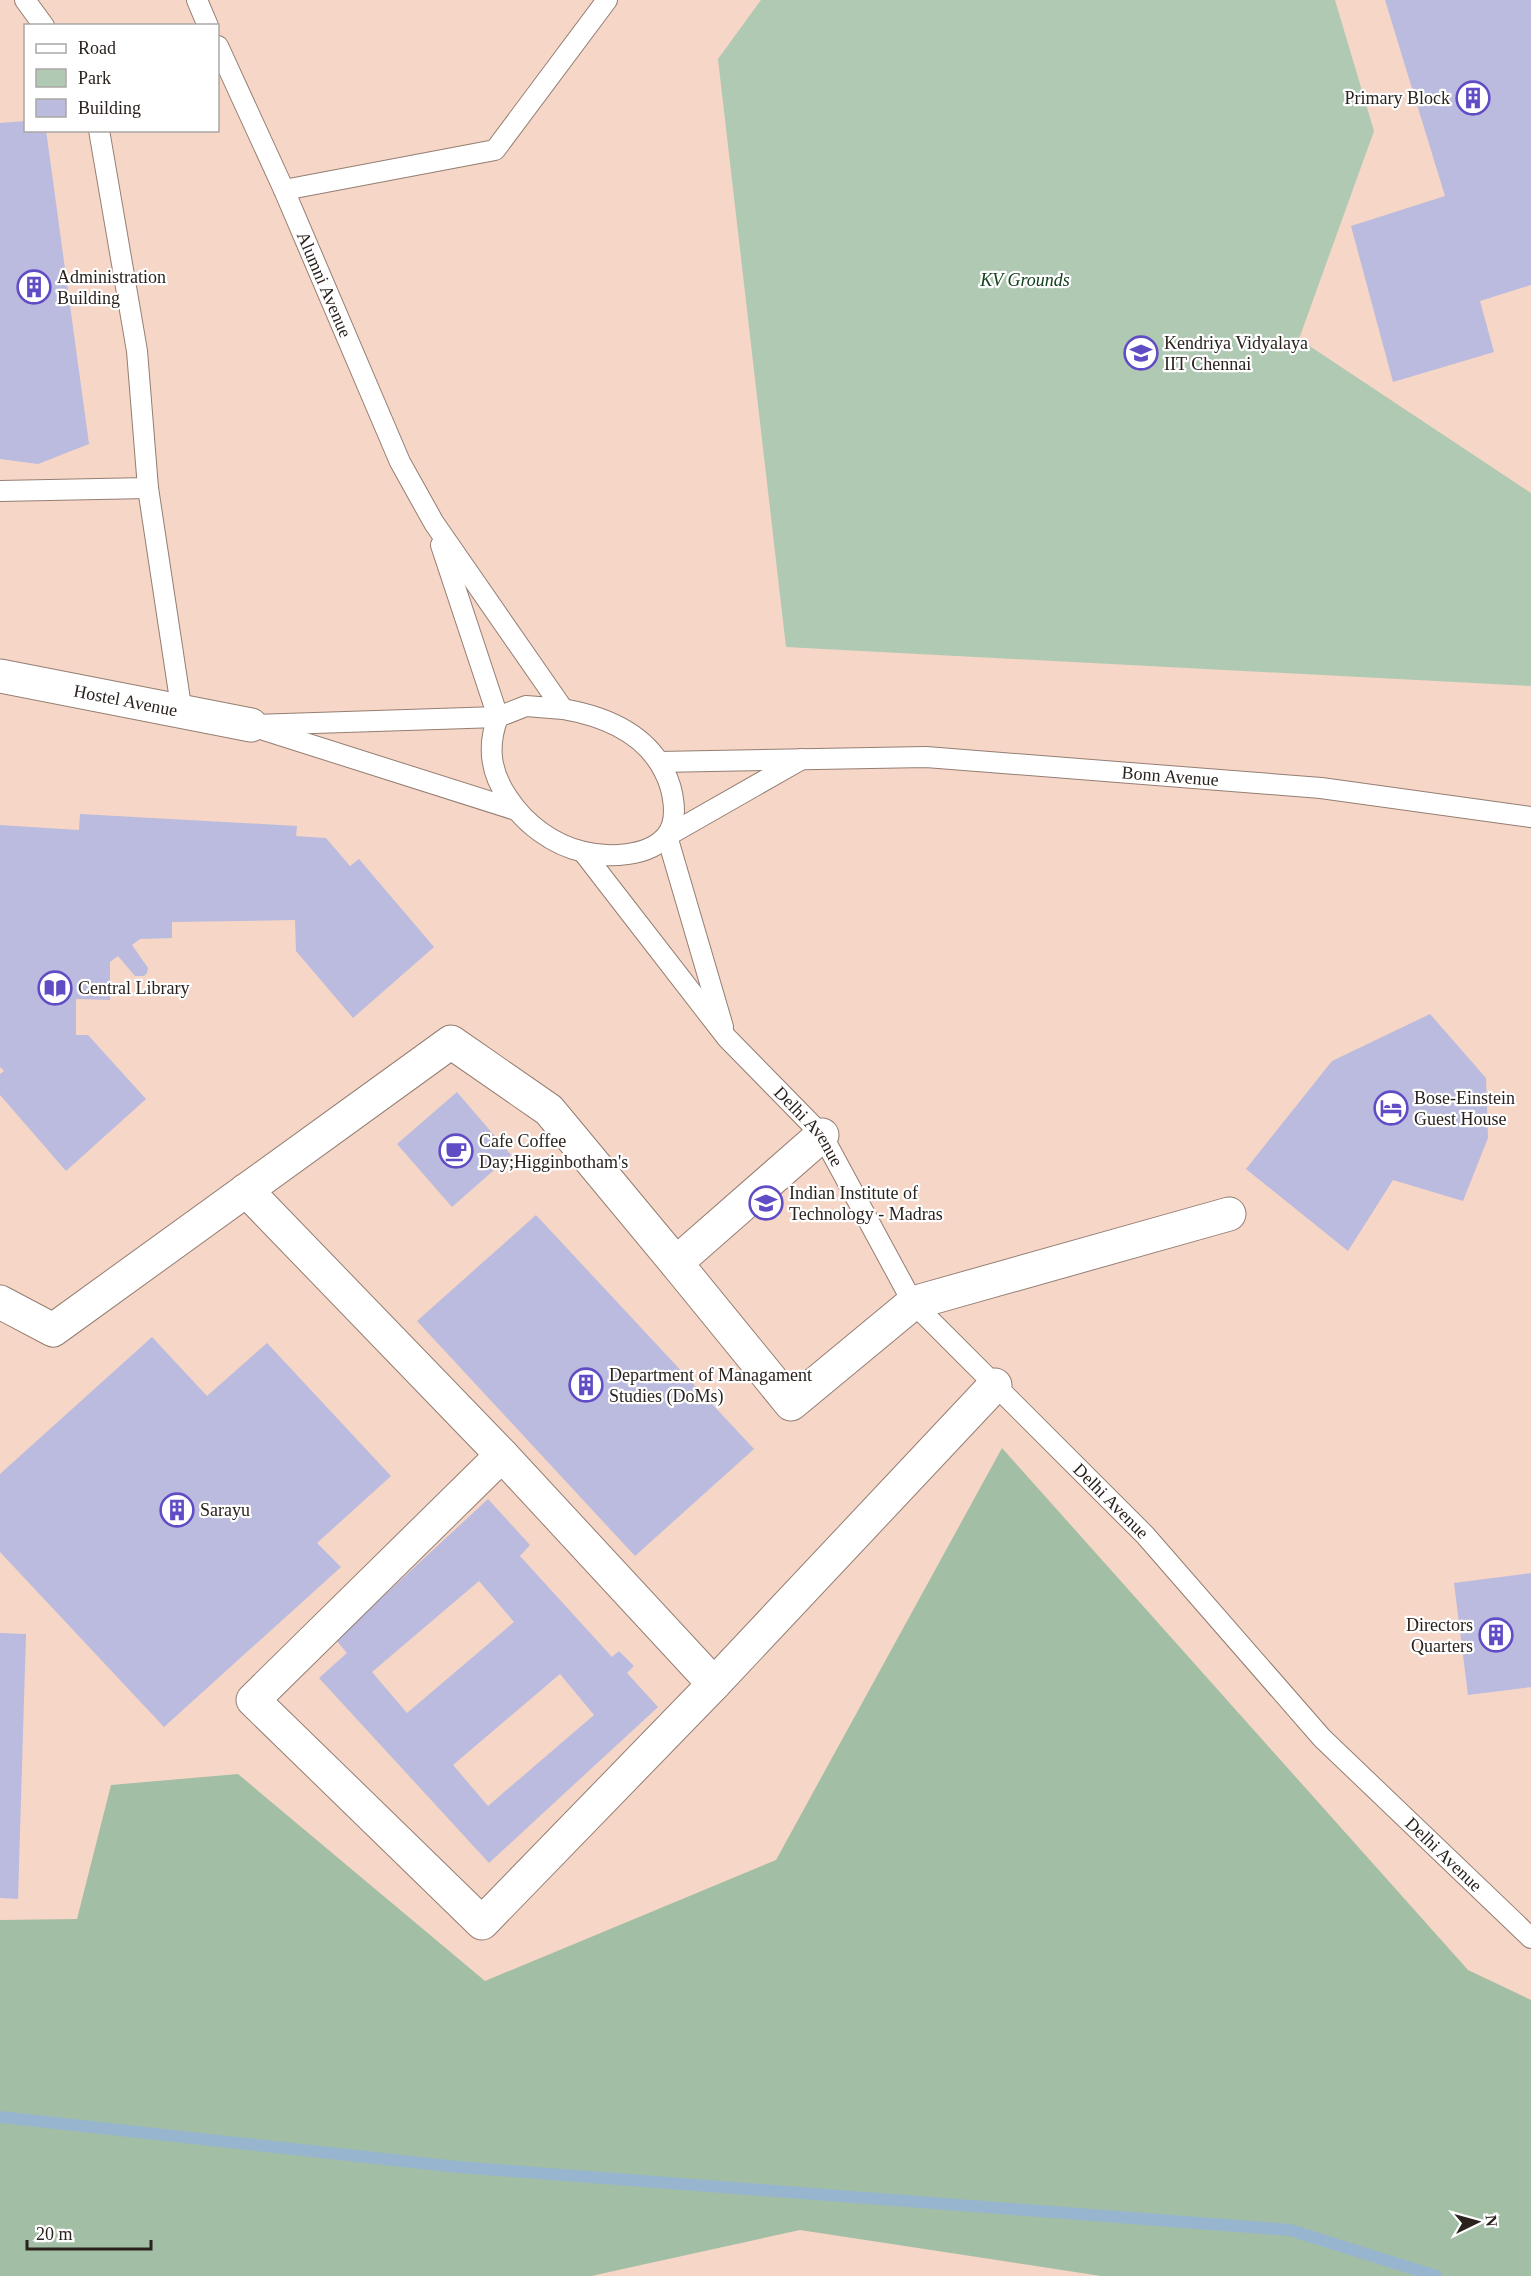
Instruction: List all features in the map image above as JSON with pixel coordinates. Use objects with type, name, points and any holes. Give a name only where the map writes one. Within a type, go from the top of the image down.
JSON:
[{"type":"street","name":"Hostel Avenue","points":[[0,676],[251,726]]},
{"type":"street","points":[[0,1302],[53,1330],[451,1042],[549,1110],[791,1404],[913,1303],[1229,1214]]},
{"type":"street","points":[[675,1263],[822,1135]]},
{"type":"street","points":[[246,1190],[502,1455],[714,1684]]},
{"type":"street","points":[[502,1455],[254,1700],[482,1923],[714,1684],[995,1385]]},
{"type":"lane","points":[[25,0],[43,24]]},
{"type":"lane","points":[[197,0],[207,24]]},
{"type":"lane","points":[[284,190],[495,150],[607,0]]},
{"type":"lane","name":"Alumni Avenue","points":[[219,47],[284,190],[400,462],[434,523]]},
{"type":"lane","points":[[99,132],[137,351],[148,488],[182,713]]},
{"type":"lane","points":[[0,491],[148,488]]},
{"type":"lane","points":[[434,523],[563,709]]},
{"type":"lane","points":[[434,523],[498,717],[491,734],[491,758],[498,784],[516,810],[536,830],[583,852],[607,856],[632,853],[650,847],[806,757]]},
{"type":"lane","points":[[251,726],[498,717],[526,706],[584,713],[628,732],[659,762],[670,783],[673,817],[667,836],[727,1038]]},
{"type":"lane","points":[[251,726],[516,810]]},
{"type":"lane","name":"Bonn Avenue","points":[[659,762],[806,757],[926,757],[1321,788],[1531,817]]},
{"type":"lane","name":"Delhi Avenue","points":[[583,852],[727,1038],[822,1135],[913,1303],[1145,1535],[1322,1738],[1531,1938]]},
{"type":"shaded area","name":"Indian Institute of Technology - Madras","points":[[0,0],[1531,0],[1531,2276],[0,2276]]},
{"type":"green space","name":"KV Grounds","points":[[761,0],[1335,0],[1374,131],[1299,339],[1531,493],[1531,686],[786,647],[718,59]]},
{"type":"green space","points":[[1002,1448],[1468,1970],[1531,2000],[1531,2276],[1101,2276],[800,2230],[591,2276],[0,2276],[0,1920],[77,1919],[111,1785],[238,1774],[485,1981],[776,1860]]},
{"type":"building","name":"Primary Block","points":[[1385,0],[1531,0],[1531,285],[1480,301],[1494,352],[1393,382],[1351,226],[1445,196]]},
{"type":"building","name":"Administration Building","points":[[24,121],[24,132],[46,132],[89,444],[38,464],[0,459],[0,123]]},
{"type":"building","name":"Central Library","points":[[80,814],[297,826],[296,836],[326,838],[350,866],[359,859],[434,947],[353,1018],[296,951],[295,920],[172,922],[172,938],[140,939],[132,945],[148,968],[147,973],[144,976],[135,976],[118,956],[110,962],[110,1000],[76,999],[76,1035],[88,1035],[146,1099],[66,1171],[0,1095],[0,1074],[4,1071],[0,1067],[0,825],[79,830]]},
{"type":"building","name":"Bose-Einstein Guest House","points":[[1430,1014],[1486,1078],[1488,1138],[1463,1201],[1393,1180],[1348,1251],[1246,1169],[1332,1061]]},
{"type":"building","name":"Cafe Coffee Day;Higginbotham's","points":[[457,1092],[511,1155],[452,1207],[397,1144]]},
{"type":"building","name":"Department of Managament Studies (DoMs)","points":[[536,1215],[754,1449],[635,1556],[417,1321]]},
{"type":"building","name":"Sarayu","points":[[152,1337],[207,1396],[267,1343],[391,1476],[317,1543],[341,1567],[164,1727],[0,1552],[0,1474]]},
{"type":"building","points":[[488,1499],[530,1545],[520,1556],[612,1657],[619,1651],[634,1666],[627,1673],[658,1707],[489,1863],[319,1678],[347,1653],[336,1640]],"holes":[[[479,1581],[514,1622],[407,1713],[372,1672]],[[560,1674],[594,1715],[488,1806],[453,1765]]]},
{"type":"building","name":"Directors Quarters","points":[[1531,1573],[1531,1687],[1468,1695],[1454,1583]]},
{"type":"building","points":[[0,1633],[26,1634],[18,1899],[0,1898]]},
{"type":"waterway","points":[[0,2117],[458,2167],[1290,2230],[1436,2276]]},
{"type":"place","name":"Primary Block","points":[[1473,98]]},
{"type":"place","name":"Administration Building","points":[[34,287]]},
{"type":"place","name":"Kendriya Vidyalaya IIT Chennai","points":[[1141,353]]},
{"type":"place","name":"Central Library","points":[[55,988]]},
{"type":"place","name":"Bose-Einstein Guest House","points":[[1391,1108]]},
{"type":"place","name":"Cafe Coffee Day;Higginbotham's","points":[[456,1151]]},
{"type":"place","name":"Indian Institute of Technology - Madras","points":[[766,1203]]},
{"type":"place","name":"Department of Managament Studies (DoMs)","points":[[586,1385]]},
{"type":"place","name":"Sarayu","points":[[177,1510]]},
{"type":"place","name":"Directors Quarters","points":[[1496,1635]]}]
